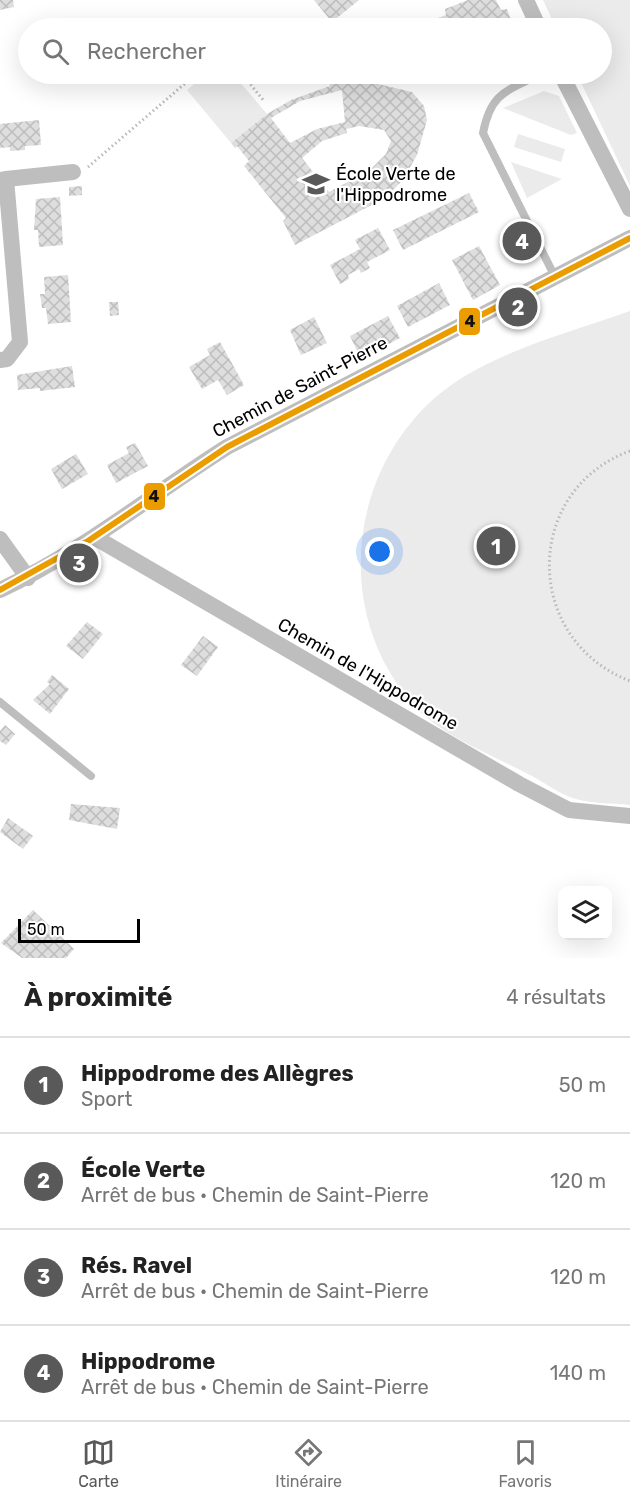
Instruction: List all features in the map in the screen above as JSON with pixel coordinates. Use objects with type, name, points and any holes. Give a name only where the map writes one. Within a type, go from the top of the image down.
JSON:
[{"type":"street","points":[[526,0],[535,18]]},
{"type":"street","points":[[566,84],[630,208]]},
{"type":"street","points":[[0,360],[8,359],[20,342],[3,179],[74,172]]},
{"type":"street","name":"Chemin de Saint-Pierre","points":[[0,590],[28,578],[96,538],[178,478],[227,447],[630,238]]},
{"type":"street","name":"Chemin de l'Hippodrome","points":[[96,538],[519,784],[569,810],[630,816]]},
{"type":"street","points":[[0,539],[28,578]]},
{"type":"lane","points":[[520,84],[500,94],[488,110],[483,133],[555,277]]},
{"type":"lane","points":[[0,702],[91,776]]},
{"type":"path","points":[[74,172],[86,169],[184,84]]},
{"type":"path","points":[[250,84],[264,101]]},
{"type":"path","points":[[630,451],[601,465],[583,480],[570,499],[559,521],[552,546],[549,572],[552,597],[561,623],[596,662],[630,681]]},
{"type":"shaded area","points":[[543,0],[630,0],[630,186],[582,84],[612,84],[612,18],[551,18]]},
{"type":"shaded area","points":[[194,84],[242,84],[267,114],[231,143],[187,90]]},
{"type":"shaded area","points":[[544,91],[559,96],[577,133],[571,135],[503,108]]},
{"type":"shaded area","points":[[518,134],[565,149],[561,162],[514,147]]},
{"type":"shaded area","points":[[511,162],[562,179],[527,198]]},
{"type":"shaded area","points":[[630,311],[630,805],[589,802],[565,795],[444,730],[418,710],[403,693],[384,662],[371,629],[363,596],[361,561],[364,527],[372,494],[385,462],[403,433],[426,406],[447,388],[496,360],[522,348]]},
{"type":"building","points":[[0,0],[13,0],[14,7],[0,10]]},
{"type":"building","points":[[314,0],[359,0],[337,18],[329,18]]},
{"type":"building","points":[[468,0],[496,0],[501,10],[507,9],[510,18],[438,18],[446,15],[445,9]]},
{"type":"building","name":"École Verte de l'Hippodrome","points":[[330,84],[378,84],[412,92],[424,106],[427,120],[417,155],[403,180],[385,198],[295,245],[283,221],[286,218],[244,166],[249,161],[237,146],[235,148],[231,143],[267,114],[291,100],[330,86]],"holes":[[[342,90],[345,122],[317,129],[290,143],[271,118],[300,101]],[[359,126],[384,130],[391,141],[386,154],[369,171],[329,192],[302,158],[322,141],[347,133],[346,129]]]},
{"type":"building","points":[[39,120],[41,145],[25,146],[25,150],[10,151],[10,147],[0,148],[0,124]]},
{"type":"building","points":[[82,186],[82,195],[69,196],[69,187]]},
{"type":"building","points":[[469,193],[479,212],[403,250],[393,230]]},
{"type":"building","points":[[60,197],[63,245],[39,247],[38,230],[34,230],[36,199]]},
{"type":"building","points":[[378,228],[390,250],[367,262],[370,268],[361,273],[359,269],[348,275],[349,279],[340,284],[330,265],[360,249],[355,240]]},
{"type":"building","points":[[479,246],[500,285],[473,300],[452,260]]},
{"type":"building","points":[[68,275],[71,322],[48,324],[46,308],[42,308],[40,294],[45,294],[44,277]]},
{"type":"building","points":[[439,283],[450,305],[408,327],[397,306]]},
{"type":"building","points":[[109,302],[118,302],[119,315],[110,316]]},
{"type":"building","points":[[388,316],[400,338],[361,359],[350,336]]},
{"type":"building","points":[[314,317],[327,343],[301,355],[290,330]]},
{"type":"building","points":[[220,342],[244,385],[227,395],[218,380],[202,389],[189,367],[210,355],[207,349]]},
{"type":"building","points":[[72,366],[75,387],[40,391],[40,388],[18,390],[17,375]]},
{"type":"building","points":[[135,443],[148,466],[116,483],[107,465],[129,453],[126,447]]},
{"type":"building","points":[[76,454],[88,474],[62,489],[51,469]]},
{"type":"building","points":[[87,622],[103,634],[83,659],[66,646]]},
{"type":"building","points":[[203,636],[218,647],[197,676],[181,665]]},
{"type":"building","points":[[52,675],[69,689],[50,714],[33,700],[50,684],[47,682]]},
{"type":"building","points":[[5,725],[15,734],[6,745],[0,741],[0,731]]},
{"type":"building","points":[[71,804],[120,808],[117,829],[69,820]]},
{"type":"building","points":[[8,818],[33,836],[23,849],[0,832]]},
{"type":"building","points":[[33,910],[74,949],[66,958],[22,958],[1,943]]},
{"type":"transit line","name":"4","points":[[0,590],[88,541],[227,447],[630,238]]},
{"type":"place","name":"École Verte de l'Hippodrome","points":[[316,184]]},
{"type":"place","name":"Hippodrome","points":[[522,241]]},
{"type":"place","name":"École Verte","points":[[518,307]]},
{"type":"place","name":"Hippodrome des Allègres","points":[[496,546]]},
{"type":"place","name":"Rés. Ravel","points":[[79,563]]}]
